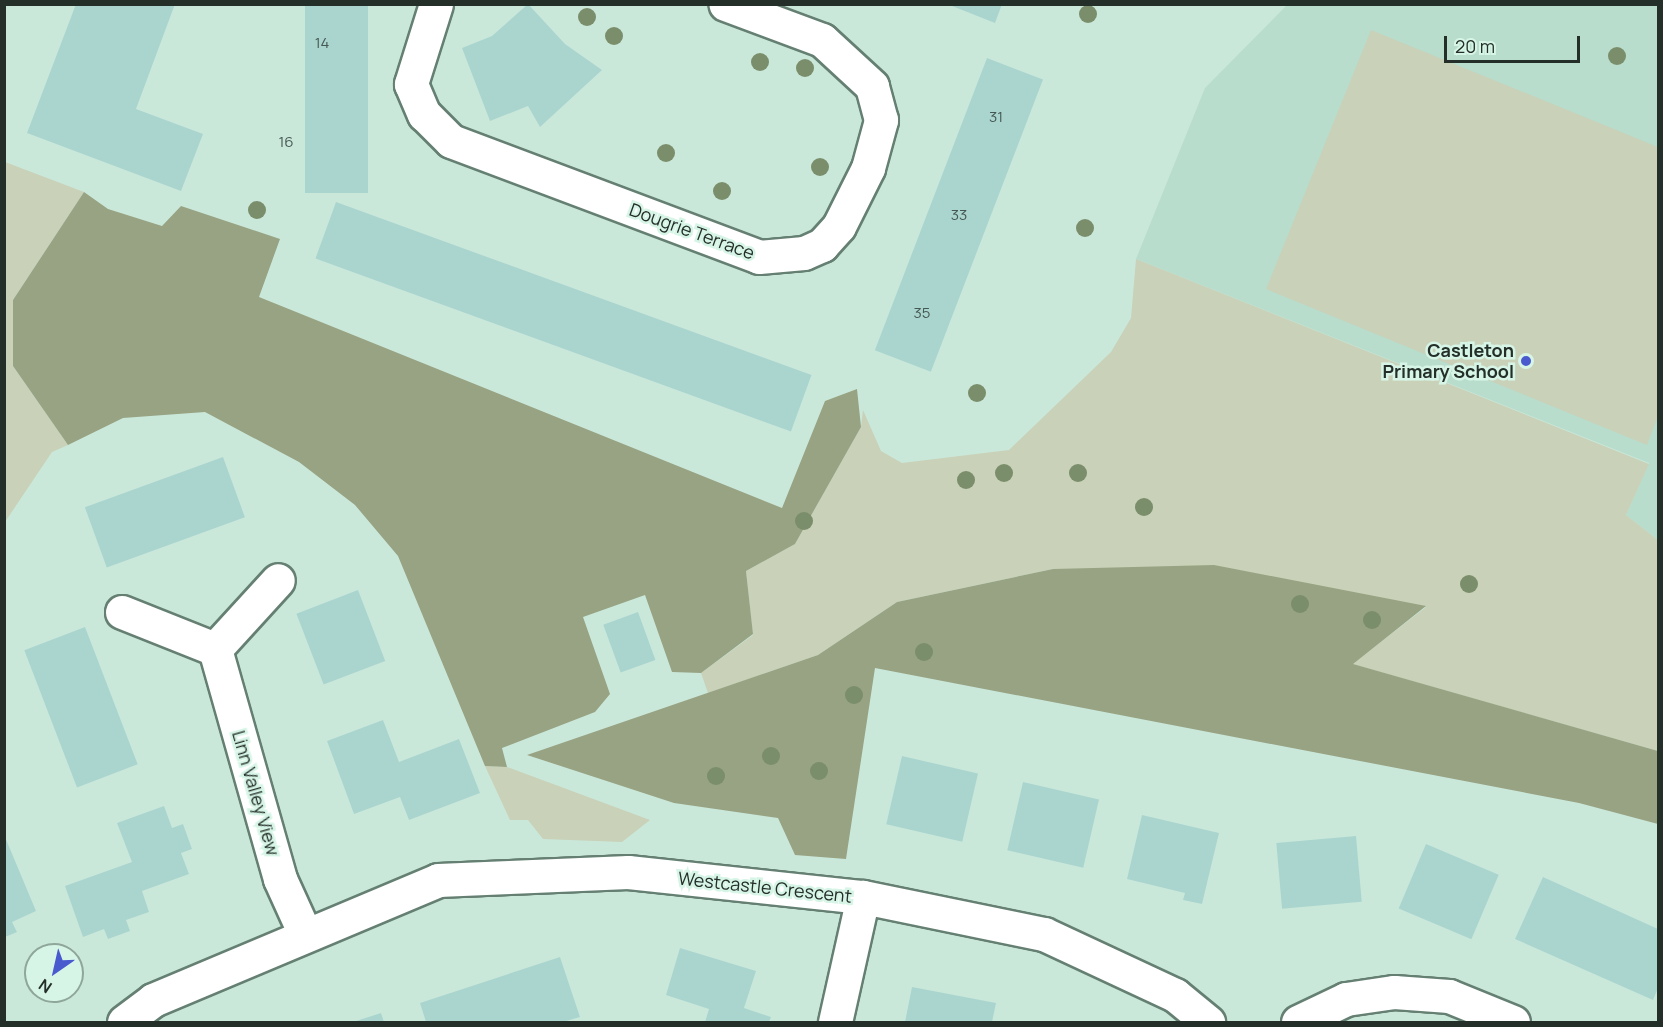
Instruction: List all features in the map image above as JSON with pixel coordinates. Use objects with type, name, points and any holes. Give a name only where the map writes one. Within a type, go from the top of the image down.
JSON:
[{"type":"street","name":"Dougrie Terrace","points":[[436,4],[411,84],[424,114],[451,141],[759,257],[804,252],[822,245],[839,226],[868,168],[880,120],[872,86],[822,40],[725,4]]},
{"type":"street","points":[[122,612],[215,649],[278,580]]},
{"type":"street","name":"Linn Valley View","points":[[215,649],[280,879],[305,934]]},
{"type":"street","name":"Westcastle Crescent","points":[[124,1023],[153,1000],[305,934],[438,880],[628,872],[863,897],[1044,934],[1175,995],[1208,1023]]},
{"type":"street","points":[[835,1023],[863,897]]},
{"type":"street","points":[[1298,1023],[1346,999],[1394,992],[1449,996],[1513,1023]]},
{"type":"shaded area","name":"Castleton Primary School","points":[[1287,5],[1658,5],[1658,540],[1626,515],[1649,463],[1136,259],[1205,88]]},
{"type":"shaded area","points":[[1371,30],[1658,147],[1658,416],[1647,445],[1266,289]]},
{"type":"shaded area","points":[[5,162],[84,192],[13,300],[13,366],[68,445],[52,452],[5,522]]},
{"type":"shaded area","points":[[84,192],[108,209],[162,226],[181,206],[280,239],[259,297],[782,508],[825,401],[857,389],[861,427],[795,544],[746,571],[753,634],[701,673],[672,672],[645,595],[583,617],[610,694],[595,712],[502,748],[507,767],[485,766],[398,556],[355,505],[299,462],[205,412],[123,418],[68,445],[13,366],[13,300]]},
{"type":"shaded area","points":[[1136,259],[1649,464],[1626,515],[1658,540],[1658,751],[1352,664],[1426,607],[1053,569],[897,602],[818,655],[708,693],[701,673],[753,635],[746,571],[795,544],[861,427],[863,410],[881,451],[902,463],[1009,450],[1111,352],[1131,318]]},
{"type":"shaded area","points":[[1214,565],[1426,606],[1353,664],[1658,751],[1658,824],[1579,803],[875,668],[846,859],[795,855],[778,818],[674,803],[527,755],[818,655],[897,602],[1053,569]]},
{"type":"shaded area","points":[[485,766],[507,767],[650,820],[622,842],[543,839],[528,820],[510,820]]},
{"type":"building","points":[[76,4],[175,4],[136,109],[203,134],[181,191],[27,133]]},
{"type":"building","points":[[305,4],[368,4],[368,193],[305,193]]},
{"type":"building","points":[[528,4],[565,44],[602,70],[540,127],[528,106],[490,121],[462,48],[492,36]]},
{"type":"building","points":[[947,4],[1002,4],[995,23]]},
{"type":"building","points":[[987,58],[1043,80],[931,372],[875,350]]},
{"type":"building","points":[[336,202],[811,375],[791,431],[315,258]]},
{"type":"building","points":[[223,457],[245,517],[107,567],[85,507]]},
{"type":"building","points":[[358,590],[385,661],[324,685],[296,614]]},
{"type":"building","points":[[638,612],[655,660],[621,673],[603,625]]},
{"type":"building","points":[[85,627],[138,764],[77,788],[24,650]]},
{"type":"building","points":[[383,720],[399,762],[459,739],[480,793],[409,820],[400,797],[354,814],[327,741]]},
{"type":"building","points":[[902,756],[978,774],[962,842],[886,824]]},
{"type":"building","points":[[1023,782],[1099,800],[1083,868],[1007,850]]},
{"type":"building","points":[[164,806],[172,828],[183,824],[192,849],[181,853],[189,874],[142,891],[149,912],[126,920],[130,931],[108,939],[104,929],[83,937],[65,886],[132,862],[117,823]]},
{"type":"building","points":[[1142,815],[1219,833],[1202,904],[1183,900],[1185,893],[1127,879]]},
{"type":"building","points":[[1356,836],[1362,902],[1282,909],[1276,843]]},
{"type":"building","points":[[5,837],[36,911],[12,922],[17,932],[5,937]]},
{"type":"building","points":[[1426,844],[1499,875],[1471,939],[1399,908]]},
{"type":"building","points":[[1543,877],[1658,929],[1658,988],[1653,1000],[1515,939]]},
{"type":"building","points":[[680,948],[756,971],[744,1008],[771,1017],[769,1022],[705,1022],[709,1009],[666,995]]},
{"type":"building","points":[[560,957],[580,1017],[563,1022],[426,1022],[420,1003]]},
{"type":"building","points":[[912,987],[996,1003],[992,1022],[905,1022]]},
{"type":"building","points":[[381,1013],[384,1022],[353,1022]]},
{"type":"place","name":"Castleton Primary School","points":[[1526,361]]}]
